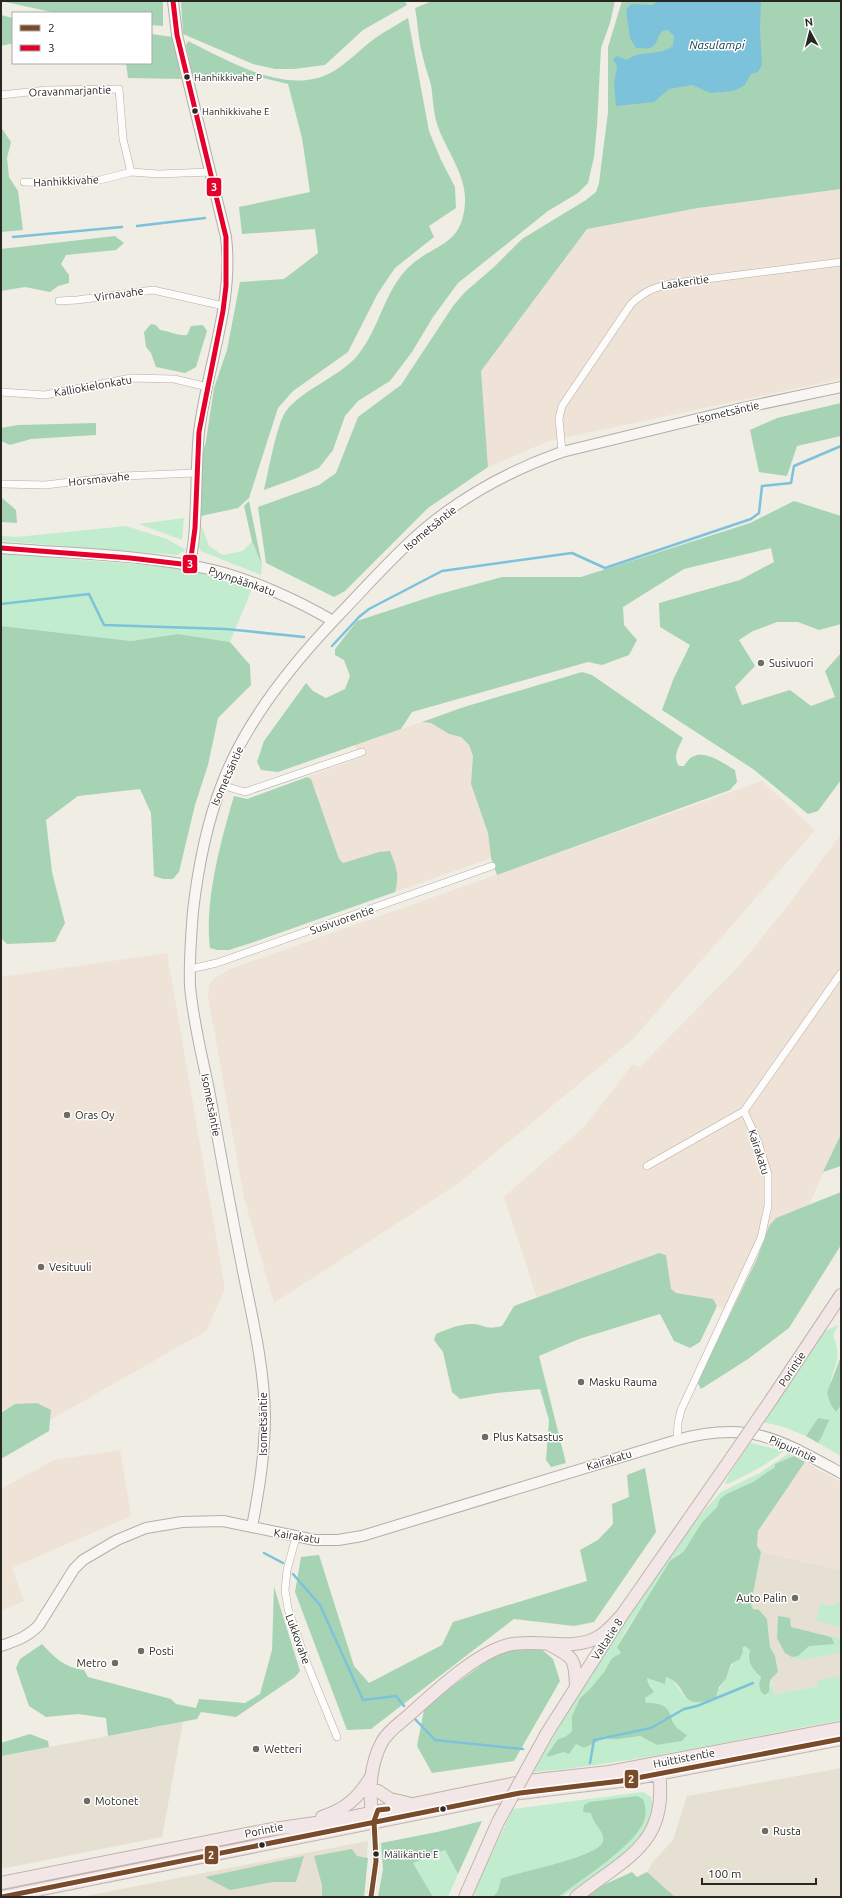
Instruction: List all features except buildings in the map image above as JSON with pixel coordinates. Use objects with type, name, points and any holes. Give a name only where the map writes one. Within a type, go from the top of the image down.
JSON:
[{"type":"highway","name":"Porintie","points":[[811,1340],[841,1286]]},
{"type":"highway","name":"Porintie","points":[[773,1398],[841,1295]]},
{"type":"highway","name":"Valtatie 8","points":[[465,1896],[498,1822],[547,1733],[576,1685],[622,1615],[773,1398]]},
{"type":"highway","points":[[300,1824],[331,1814],[352,1802],[359,1796],[371,1777],[382,1741],[390,1732],[435,1692],[490,1652],[516,1644],[573,1644],[598,1637],[622,1615]]},
{"type":"highway","points":[[548,1644],[570,1656],[575,1666],[576,1685]]},
{"type":"highway","points":[[375,1814],[379,1777],[385,1752],[403,1721]]},
{"type":"highway","name":"Huittistentie","points":[[520,1793],[614,1782],[658,1768],[841,1728]]},
{"type":"highway","name":"Huittistentie","points":[[527,1781],[658,1768],[841,1739]]},
{"type":"highway","points":[[576,1897],[631,1855],[647,1839],[654,1828],[659,1813],[662,1794],[658,1768]]},
{"type":"highway","points":[[371,1777],[375,1814]]},
{"type":"highway","name":"Porintie","points":[[2,1897],[375,1814],[413,1804],[527,1781]]},
{"type":"highway","points":[[378,1791],[390,1799],[413,1804]]},
{"type":"highway","name":"Porintie","points":[[1,1883],[300,1824],[520,1793]]},
{"type":"main road","points":[[172,1],[177,35],[211,172],[228,250],[228,269],[224,306],[199,432],[196,473],[195,525],[190,565]]},
{"type":"main road","name":"Isometsäntie","points":[[252,1527],[260,1487],[264,1447],[265,1413],[262,1370],[256,1331],[240,1257],[198,1035],[192,999],[190,969],[190,945],[200,860],[212,812],[221,785],[235,754],[262,709],[294,666],[333,621],[404,548],[443,515],[489,484],[534,462],[562,452],[735,410],[841,387]]},
{"type":"main road","name":"Pyynpäänkatu","points":[[1,548],[130,558],[190,565],[214,570],[289,598],[333,621]]},
{"type":"main road","name":"Piipurintie","points":[[717,1432],[734,1431],[763,1436],[780,1441],[798,1449],[841,1473]]},
{"type":"main road","name":"Kairakatu","points":[[1,1646],[21,1639],[33,1632],[39,1625],[74,1569],[82,1560],[117,1540],[146,1528],[182,1522],[223,1521],[315,1540],[338,1540],[362,1536],[677,1440],[717,1432]]},
{"type":"street","name":"Oravanmarjantie","points":[[1,95],[47,90],[118,89],[123,139],[131,172]]},
{"type":"street","points":[[131,172],[158,174],[211,172]]},
{"type":"street","name":"Hanhikkivahe","points":[[24,182],[50,183],[100,180],[131,172]]},
{"type":"street","name":"Laakeritie","points":[[562,452],[559,418],[562,406],[631,304],[641,294],[654,287],[675,283],[841,262]]},
{"type":"street","name":"Virnavahe","points":[[59,301],[78,300],[153,290],[224,306]]},
{"type":"street","name":"Kalliokielonkatu","points":[[1,392],[45,395],[131,378],[174,379],[208,387]]},
{"type":"street","name":"Horsmavahe","points":[[2,484],[45,485],[123,476],[196,473]]},
{"type":"street","points":[[221,785],[245,792],[362,752]]},
{"type":"street","name":"Susivuorentie","points":[[190,969],[217,963],[492,866]]},
{"type":"street","points":[[647,1166],[744,1111],[841,973]]},
{"type":"street","name":"Kairakatu","points":[[677,1440],[678,1423],[682,1410],[761,1238],[768,1206],[768,1174],[758,1142],[744,1111]]},
{"type":"street","name":"Lukkovahe","points":[[296,1537],[287,1570],[285,1590],[288,1609],[308,1667],[337,1737]]},
{"type":"street","points":[[371,1897],[376,1861],[375,1814]]},
{"type":"shaded area","points":[[841,189],[841,379],[549,441],[488,467],[481,371],[587,229],[698,208]]},
{"type":"shaded area","points":[[422,722],[431,723],[449,734],[461,737],[469,745],[473,756],[471,784],[488,833],[491,858],[395,892],[398,880],[390,851],[379,852],[343,863],[339,859],[307,777],[359,758],[355,745]]},
{"type":"shaded area","points":[[762,781],[815,830],[632,1040],[456,1185],[274,1303],[244,1198],[208,996],[209,985],[214,979],[230,969]]},
{"type":"shaded area","points":[[841,834],[841,1134],[809,1205],[776,1218],[769,1226],[757,1259],[732,1311],[717,1306],[713,1299],[676,1293],[670,1289],[666,1255],[659,1253],[537,1298],[504,1197],[585,1126],[632,1065],[640,1067],[739,966],[789,904]]},
{"type":"shaded area","points":[[167,953],[225,1289],[206,1331],[1,1448],[1,977]]},
{"type":"shaded area","points":[[120,1450],[131,1516],[12,1568],[24,1601],[1,1611],[1,1489],[54,1460]]},
{"type":"shaded area","points":[[805,1462],[841,1482],[841,1570],[761,1552],[757,1546],[758,1531]]},
{"type":"shaded area","points":[[761,1552],[841,1570],[841,1680],[817,1685],[818,1687],[774,1694],[772,1680],[770,1680],[778,1672],[775,1656],[770,1647],[767,1619],[753,1609],[751,1604]]},
{"type":"shaded area","points":[[183,1722],[162,1837],[1,1869],[1,1756]]},
{"type":"shaded area","points":[[841,1768],[841,1896],[675,1897],[647,1872],[653,1862],[673,1840],[687,1796]]},
{"type":"shaded area","points":[[368,1841],[364,1897],[81,1897]]},
{"type":"green space","points":[[1,1],[163,1],[163,26],[152,25],[152,12],[51,12]]},
{"type":"green space","points":[[181,1],[405,1],[407,5],[363,30],[325,65],[294,69],[275,69],[253,64],[183,34]]},
{"type":"green space","points":[[432,1],[615,1],[610,23],[601,48],[597,126],[594,157],[588,183],[578,193],[548,211],[458,283],[433,317],[412,352],[390,381],[358,401],[345,416],[333,450],[319,468],[264,490],[279,426],[286,411],[293,403],[311,389],[340,371],[357,356],[371,334],[394,286],[402,275],[420,258],[453,236],[459,228],[463,217],[465,193],[463,182],[437,124],[431,85],[419,36],[415,8]]},
{"type":"green space","points":[[622,1],[841,1],[841,189],[698,208],[587,229],[481,371],[488,467],[428,508],[345,591],[334,597],[266,563],[258,507],[319,485],[336,473],[358,417],[401,385],[453,306],[465,292],[494,267],[522,239],[586,200],[596,192],[599,183],[608,112],[608,47]]},
{"type":"green space","points":[[1,15],[12,18],[12,43],[1,46]]},
{"type":"green space","points":[[408,18],[429,131],[441,160],[455,187],[456,208],[429,226],[434,237],[395,268],[378,293],[348,352],[293,391],[278,408],[249,498],[238,508],[201,516],[202,501],[200,463],[206,441],[214,388],[227,350],[240,282],[284,279],[318,253],[315,229],[242,234],[239,207],[310,192],[302,138],[288,84],[251,75],[198,79],[192,73],[186,45],[188,41],[222,58],[260,74],[279,79],[298,81],[316,78],[334,71],[350,60],[382,33]]},
{"type":"green space","points":[[152,34],[173,37],[181,79],[128,78],[126,64],[152,64]]},
{"type":"green space","points":[[1,127],[11,142],[7,158],[9,177],[18,191],[23,230],[1,232]]},
{"type":"green space","points":[[115,236],[124,243],[116,250],[66,255],[61,264],[69,275],[69,283],[58,286],[50,292],[25,287],[1,291],[1,249]]},
{"type":"green space","points":[[151,324],[156,325],[160,330],[183,335],[187,335],[191,326],[203,325],[207,331],[196,367],[185,373],[156,367],[151,353],[146,347],[144,332]]},
{"type":"green space","points":[[841,403],[841,436],[797,446],[787,476],[759,472],[750,430],[777,418]]},
{"type":"green space","points":[[96,423],[96,435],[31,439],[10,445],[1,441],[1,428],[18,425]]},
{"type":"green space","points":[[1,497],[16,510],[17,523],[1,522]]},
{"type":"green space","points":[[249,501],[262,565],[252,541],[244,506]]},
{"type":"green space","points":[[794,501],[841,516],[841,624],[819,630],[798,622],[777,622],[753,631],[739,640],[755,666],[735,687],[742,705],[790,690],[811,706],[835,697],[825,671],[841,653],[841,780],[818,811],[808,814],[753,769],[662,710],[673,680],[690,645],[660,627],[659,603],[740,580],[774,562],[771,548],[684,569],[623,607],[624,625],[637,640],[629,655],[602,665],[588,662],[412,712],[401,729],[278,772],[261,770],[257,762],[264,741],[306,683],[313,691],[326,698],[345,689],[350,676],[344,660],[335,655],[335,649],[357,621],[436,595],[502,577],[581,577],[750,523]]},
{"type":"green space","points":[[184,518],[182,540],[139,524]]},
{"type":"green space","points":[[126,526],[167,539],[186,550],[177,555],[1,541],[1,536],[17,537]]},
{"type":"green space","points":[[202,527],[209,546],[223,555],[243,551],[252,541],[262,565],[261,575],[201,551],[199,547]]},
{"type":"green space","points":[[1,554],[160,566],[197,572],[250,589],[251,591],[230,642],[178,634],[131,641],[1,626]]},
{"type":"green space","points":[[1,626],[131,641],[178,634],[230,642],[250,665],[251,685],[218,718],[208,765],[195,805],[179,872],[173,879],[163,879],[154,876],[151,813],[140,789],[78,796],[46,820],[52,872],[65,923],[55,942],[7,944],[1,938]]},
{"type":"green space","points":[[582,672],[592,675],[683,738],[676,755],[679,766],[684,766],[689,759],[695,756],[708,756],[735,770],[737,782],[730,790],[497,875],[491,858],[488,833],[471,784],[473,756],[469,745],[461,737],[449,734],[431,723],[422,722],[464,707]]},
{"type":"green space","points":[[307,777],[311,779],[339,859],[343,863],[379,852],[390,851],[397,871],[395,892],[229,950],[217,950],[210,948],[209,911],[215,871],[234,796],[247,799]]},
{"type":"green space","points":[[841,1134],[841,1166],[823,1172]]},
{"type":"green space","points":[[841,1192],[841,1245],[789,1328],[748,1359],[701,1389],[697,1382],[757,1259],[769,1226],[776,1218]]},
{"type":"green space","points":[[659,1253],[666,1255],[671,1289],[676,1293],[713,1299],[717,1306],[700,1342],[690,1348],[674,1341],[660,1314],[579,1339],[539,1356],[566,1463],[551,1467],[546,1460],[549,1420],[540,1389],[497,1393],[460,1399],[452,1392],[443,1352],[434,1340],[436,1334],[465,1324],[474,1324],[490,1328],[502,1326],[514,1306]]},
{"type":"green space","points":[[838,1325],[833,1336],[838,1354],[831,1383],[837,1412],[841,1406],[841,1456],[818,1443],[830,1421],[818,1418],[806,1436],[781,1426],[762,1422],[814,1343],[818,1341],[825,1331]]},
{"type":"green space","points":[[841,1356],[841,1406],[836,1412],[831,1405],[827,1393]]},
{"type":"green space","points":[[37,1403],[51,1410],[49,1431],[1,1459],[1,1413],[15,1404]]},
{"type":"green space","points":[[818,1418],[830,1420],[818,1443],[806,1436]]},
{"type":"green space","points":[[750,1443],[784,1451],[771,1461],[750,1473],[728,1484],[725,1483],[729,1475]]},
{"type":"green space","points":[[789,1453],[794,1456],[776,1464],[775,1467],[753,1482],[726,1494],[720,1499],[717,1507],[702,1522],[684,1551],[678,1554],[628,1627],[617,1646],[621,1653],[612,1658],[604,1672],[590,1689],[580,1698],[572,1716],[572,1731],[565,1737],[558,1739],[548,1757],[564,1752],[576,1744],[584,1748],[597,1742],[604,1736],[619,1739],[640,1736],[657,1745],[682,1741],[687,1735],[676,1727],[666,1708],[656,1704],[646,1703],[645,1698],[652,1687],[648,1683],[647,1678],[665,1683],[666,1677],[672,1679],[684,1696],[716,1696],[726,1679],[731,1666],[740,1658],[742,1647],[745,1646],[750,1650],[748,1658],[749,1662],[755,1672],[761,1677],[759,1684],[771,1687],[771,1679],[774,1694],[817,1687],[818,1680],[841,1676],[841,1720],[649,1757],[533,1772],[582,1687],[643,1594],[696,1520],[721,1492],[760,1473]]},
{"type":"green space","points":[[794,1456],[805,1462],[758,1531],[757,1546],[761,1552],[751,1604],[753,1609],[759,1610],[767,1619],[770,1647],[775,1656],[778,1672],[770,1680],[769,1692],[765,1695],[761,1692],[759,1684],[761,1677],[755,1672],[751,1665],[749,1658],[750,1650],[745,1646],[742,1648],[743,1651],[740,1659],[731,1664],[726,1679],[719,1687],[716,1697],[704,1701],[695,1702],[690,1700],[685,1696],[678,1685],[666,1677],[665,1684],[647,1678],[648,1683],[654,1692],[645,1698],[646,1703],[663,1706],[668,1710],[676,1727],[687,1735],[682,1741],[657,1745],[640,1736],[609,1739],[604,1736],[597,1742],[584,1748],[576,1744],[569,1754],[564,1752],[548,1757],[547,1755],[558,1739],[565,1737],[572,1731],[572,1716],[580,1698],[590,1689],[604,1672],[612,1658],[621,1653],[617,1647],[670,1561],[684,1551],[702,1522],[717,1507],[720,1499],[726,1494],[753,1482],[775,1467],[775,1464]]},
{"type":"green space","points":[[645,1468],[656,1532],[594,1622],[574,1626],[514,1619],[371,1729],[347,1730],[295,1592],[301,1557],[319,1555],[354,1666],[369,1683],[442,1645],[453,1622],[587,1581],[580,1550],[598,1540],[613,1524],[612,1504],[629,1497],[627,1475]]},
{"type":"green space","points":[[274,1587],[300,1671],[295,1677],[236,1717],[201,1712],[197,1719],[108,1736],[106,1718],[78,1714],[46,1717],[29,1706],[16,1668],[20,1659],[42,1644],[60,1661],[71,1667],[84,1670],[88,1677],[171,1699],[176,1704],[196,1708],[199,1699],[245,1703],[260,1694],[272,1650]]},
{"type":"green space","points":[[841,1601],[840,1627],[816,1620],[820,1604],[832,1606]]},
{"type":"green space","points":[[778,1616],[790,1618],[791,1627],[832,1638],[834,1644],[809,1646],[798,1656],[792,1657],[785,1653],[777,1638]]},
{"type":"green space","points":[[821,1634],[841,1639],[841,1653],[799,1660],[792,1657],[799,1655],[811,1645],[830,1645],[827,1636]]},
{"type":"green space","points":[[540,1648],[553,1659],[560,1681],[514,1761],[432,1773],[417,1746],[424,1710],[439,1696],[494,1656],[510,1650]]},
{"type":"green space","points":[[30,1734],[48,1741],[49,1747],[1,1756],[1,1743]]},
{"type":"green space","points":[[643,1792],[651,1797],[652,1815],[647,1826],[638,1838],[627,1850],[600,1872],[562,1897],[474,1897],[478,1882],[513,1809]]},
{"type":"green space","points":[[637,1796],[643,1799],[646,1811],[643,1823],[638,1832],[608,1861],[564,1893],[558,1897],[493,1897],[498,1891],[501,1879],[574,1858],[599,1847],[603,1841],[602,1834],[591,1813],[583,1812],[584,1805],[590,1802]]},
{"type":"green space","points":[[482,1821],[458,1874],[445,1850],[413,1863],[433,1897],[378,1897],[383,1869],[381,1843]]},
{"type":"green space","points":[[352,1849],[357,1856],[368,1858],[364,1897],[322,1897],[322,1885],[314,1856]]},
{"type":"green space","points":[[445,1850],[458,1874],[448,1897],[433,1897],[413,1863]]},
{"type":"green space","points":[[304,1856],[296,1882],[273,1882],[230,1890],[205,1877]]},
{"type":"green space","points":[[632,1872],[637,1877],[647,1872],[675,1897],[585,1897],[601,1886]]},
{"type":"water","name":"Nasulampi","points":[[659,1],[761,1],[760,29],[762,65],[758,72],[751,74],[744,86],[733,91],[711,93],[692,85],[669,89],[654,102],[616,106],[614,83],[617,66],[613,59],[617,56],[627,60],[638,55],[661,51],[673,46],[674,36],[668,30],[661,32],[656,44],[650,48],[636,48],[630,38],[626,10],[631,4],[652,5]]},
{"type":"waterway","points":[[137,226],[205,218]]},
{"type":"waterway","points":[[13,237],[122,227]]},
{"type":"waterway","points":[[332,646],[359,617],[369,609],[442,571],[572,553],[605,568],[751,519],[759,513],[762,486],[791,483],[794,466],[841,446]]},
{"type":"waterway","points":[[1,604],[89,594],[104,625],[226,629],[304,637]]},
{"type":"waterway","points":[[264,1553],[283,1563]]},
{"type":"waterway","points":[[293,1574],[320,1605],[363,1700],[396,1696],[404,1706]]},
{"type":"waterway","points":[[590,1763],[594,1740],[651,1728],[684,1709],[697,1706],[753,1683]]},
{"type":"waterway","points":[[414,1718],[435,1740],[523,1749]]},
{"type":"transit line","name":"3","points":[[1,548],[130,558],[190,565],[195,528],[199,432],[223,311],[226,286],[226,237],[177,35],[173,1]]},
{"type":"transit line","name":"2","points":[[2,1897],[520,1793],[621,1781],[841,1739]]},
{"type":"transit line","name":"2","points":[[371,1897],[376,1861],[374,1821],[378,1810],[388,1809]]},
{"type":"place","name":"Hanhikkivahe P","points":[[187,77]]},
{"type":"place","name":"Hanhikkivahe E","points":[[195,111]]},
{"type":"place","name":"Susivuori","points":[[761,663]]},
{"type":"place","name":"Oras Oy","points":[[67,1115]]},
{"type":"place","name":"Vesituuli","points":[[41,1267]]},
{"type":"place","name":"Masku Rauma","points":[[581,1382]]},
{"type":"place","name":"Plus Katsastus","points":[[485,1437]]},
{"type":"place","name":"Auto Palin","points":[[795,1598]]},
{"type":"place","name":"Posti","points":[[141,1651]]},
{"type":"place","name":"Metro","points":[[115,1663]]},
{"type":"place","name":"Wetteri","points":[[256,1749]]},
{"type":"place","name":"Motonet","points":[[87,1801]]},
{"type":"place","name":"Rusta","points":[[765,1831]]},
{"type":"place","name":"Mälikäntie E","points":[[376,1854]]}]
